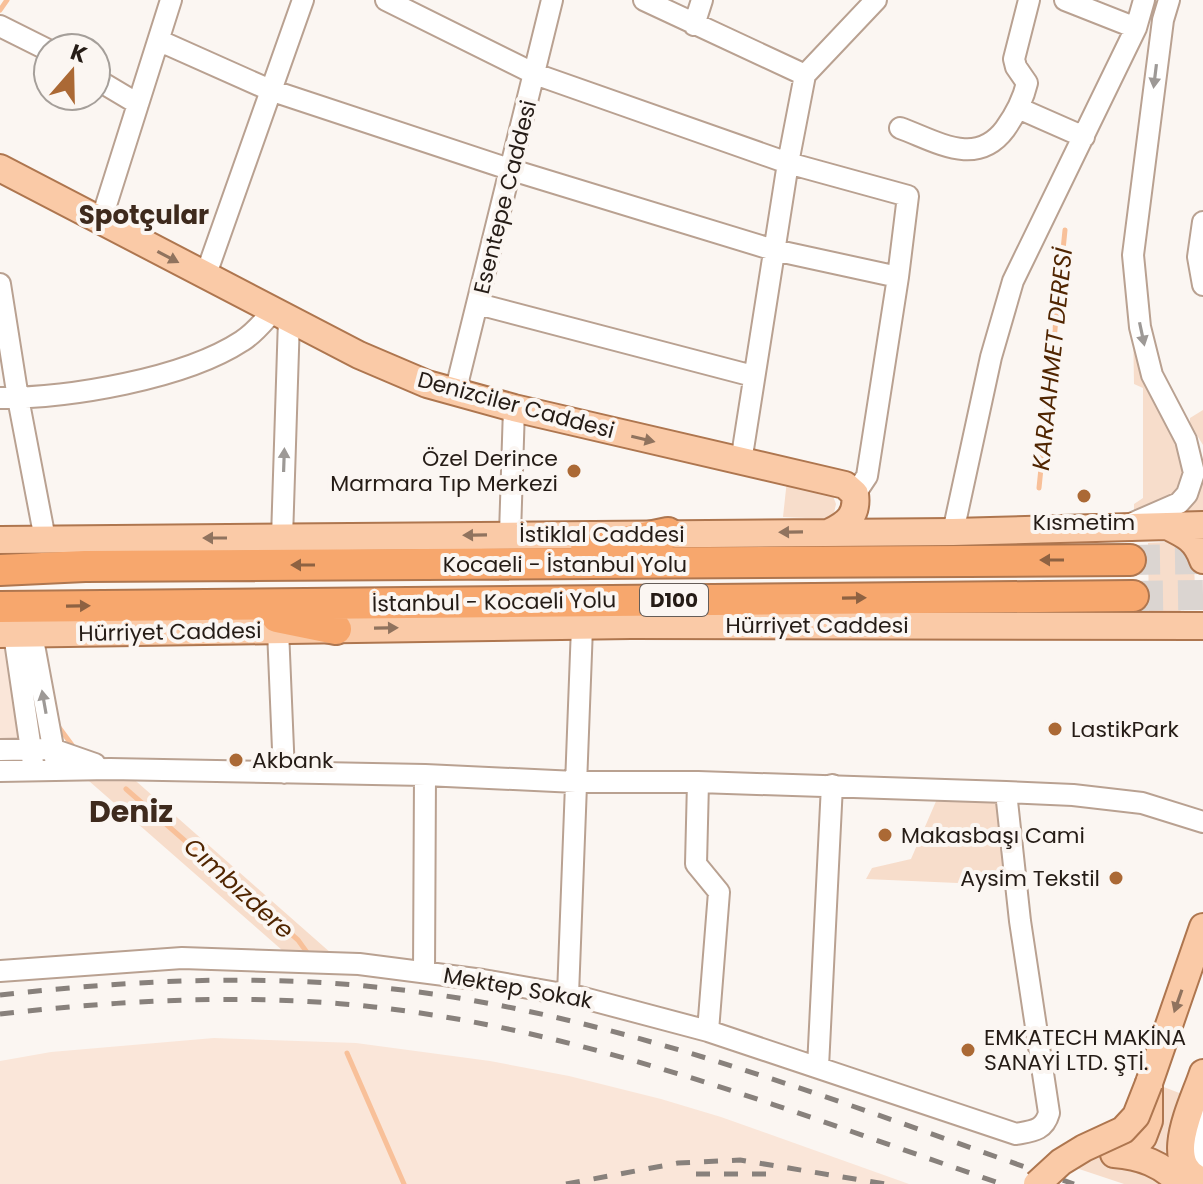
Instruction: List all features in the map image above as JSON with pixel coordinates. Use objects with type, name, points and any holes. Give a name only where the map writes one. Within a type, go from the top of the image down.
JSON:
[{"type":"highway","points":[[521,564],[668,533]]},
{"type":"highway","points":[[0,551],[85,566]]},
{"type":"highway","name":"Kocaeli - İstanbul Yolu","points":[[0,570],[85,566],[1130,560]]},
{"type":"highway","name":"İstanbul - Kocaeli Yolu","points":[[0,607],[1133,596]]},
{"type":"highway","points":[[216,604],[336,629]]},
{"type":"main road","name":"Denizciler Caddesi","points":[[0,168],[372,361],[455,393],[845,485],[845,515]]},
{"type":"main road","name":"İstiklal Caddesi","points":[[0,540],[668,533],[845,515],[953,532],[1203,525]]},
{"type":"main road","points":[[1167,526],[1187,535],[1198,546],[1203,560]]},
{"type":"main road","points":[[1150,626],[1181,621],[1200,610],[1203,602]]},
{"type":"main road","points":[[631,625],[661,639],[1186,641],[1203,628]]},
{"type":"main road","name":"Hürriyet Caddesi","points":[[15,634],[631,625],[1203,628]]},
{"type":"main road","points":[[1037,1184],[1061,1162],[1123,1130],[1136,1116],[1203,927]]},
{"type":"main road","points":[[1054,1184],[1084,1161],[1133,1148],[1143,1137],[1149,1121],[1149,1083]]},
{"type":"main road","points":[[1176,1179],[1163,1144],[1169,1128],[1200,1097]]},
{"type":"main road","points":[[1200,1097],[1183,1134],[1180,1155],[1184,1168],[1193,1178],[1203,1181]]},
{"type":"main road","points":[[1114,1154],[1144,1159],[1176,1179]]},
{"type":"street","points":[[101,221],[171,0]]},
{"type":"street","points":[[205,277],[303,0]]},
{"type":"street","points":[[386,0],[535,74],[788,163],[908,196],[867,476],[845,515]]},
{"type":"street","name":"Esentepe Caddesi","points":[[455,393],[552,0]]},
{"type":"street","points":[[644,0],[805,75]]},
{"type":"street","points":[[694,25],[702,0]]},
{"type":"street","points":[[741,462],[788,163],[805,75],[876,0]]},
{"type":"street","points":[[900,128],[970,151],[984,149],[1000,136],[1018,108],[1027,83],[1014,59],[1029,0]]},
{"type":"street","points":[[1065,0],[1136,28]]},
{"type":"street","points":[[953,532],[1008,294],[1136,28],[1144,0]]},
{"type":"street","points":[[1169,0],[1163,20],[1133,255],[1140,327],[1152,375],[1186,440],[1203,464]]},
{"type":"street","points":[[0,26],[32,42]]},
{"type":"street","points":[[160,41],[270,90],[512,170],[774,250],[898,277]]},
{"type":"street","points":[[112,89],[138,104]]},
{"type":"street","points":[[1018,108],[1084,137]]},
{"type":"street","points":[[1203,222],[1198,257],[1203,285]]},
{"type":"street","points":[[0,284],[9,398],[45,539]]},
{"type":"street","points":[[478,304],[753,376]]},
{"type":"street","points":[[9,398],[120,385],[181,369],[221,353],[281,315]]},
{"type":"street","points":[[281,315],[282,538]]},
{"type":"street","points":[[510,534],[514,408]]},
{"type":"street","points":[[1122,527],[1168,509],[1187,494],[1194,473],[1186,440]]},
{"type":"street","points":[[568,995],[582,627]]},
{"type":"street","points":[[278,630],[284,773]]},
{"type":"street","points":[[15,634],[47,756]]},
{"type":"street","points":[[0,750],[110,769],[425,775],[576,782],[832,785],[1073,795],[1142,803],[1203,822]]},
{"type":"street","points":[[0,771],[34,770],[47,756]]},
{"type":"street","points":[[424,972],[425,775]]},
{"type":"street","points":[[698,782],[696,864],[719,892],[708,1031]]},
{"type":"street","points":[[818,1067],[832,785]]},
{"type":"street","name":"Mektep Sokak","points":[[0,971],[182,958],[359,964],[568,995],[708,1031],[1016,1134],[1042,1128],[1049,1113],[1020,921],[1006,792]]},
{"type":"street","points":[[1200,1097],[1195,1148],[1197,1159],[1203,1164]]},
{"type":"shaded area","points":[[1133,324],[1187,464],[1179,495],[1134,516],[1134,504],[1143,498],[1143,388],[1134,384]]},
{"type":"shaded area","points":[[1203,410],[1203,445],[1190,424],[1190,418]]},
{"type":"shaded area","points":[[1203,473],[1203,519],[1170,515]]},
{"type":"shaded area","points":[[787,480],[833,496],[836,504],[834,513],[828,519],[783,517]]},
{"type":"shaded area","points":[[1148,543],[1175,543],[1183,547],[1192,560],[1195,578],[1191,602],[1176,614],[1149,615]]},
{"type":"shaded area","points":[[0,648],[10,648],[24,742],[0,743]]},
{"type":"shaded area","points":[[81,774],[128,774],[340,961],[291,958]]},
{"type":"shaded area","points":[[937,799],[1000,802],[1003,885],[866,879],[872,868],[911,859]]},
{"type":"shaded area","points":[[214,1038],[356,1043],[490,1061],[569,1076],[721,1117],[909,1184],[0,1184],[0,1061],[51,1052]]},
{"type":"shaded area","points":[[1161,1086],[1182,1094],[1203,1184],[1124,1184],[1073,1167],[1099,1156],[1114,1154]]},
{"type":"waterway","name":"Cımbızdere","points":[[0,10],[7,0]]},
{"type":"waterway","name":"KARAAHMET DERESİ","points":[[1039,488],[1065,230]]},
{"type":"waterway","name":"Cımbızdere","points":[[58,726],[72,745]]},
{"type":"waterway","name":"Cımbızdere","points":[[126,789],[298,940],[311,958]]},
{"type":"waterway","name":"Cımbızdere","points":[[347,1053],[404,1184]]},
{"type":"tunnel","points":[[1130,560],[1203,559]]},
{"type":"tunnel","points":[[1133,596],[1203,595]]},
{"type":"railway","points":[[0,995],[94,986],[234,980],[328,983],[464,999],[553,1017],[729,1065],[1074,1184]]},
{"type":"railway","points":[[0,1014],[93,1005],[234,999],[374,1007],[455,1019],[535,1035],[692,1078],[1002,1184]]},
{"type":"railway","points":[[566,1184],[678,1163],[740,1160],[885,1184]]},
{"type":"railway","points":[[696,1174],[768,1174]]},
{"type":"place","name":"Özel Derince Marmara Tıp Merkezi","points":[[574,471]]},
{"type":"place","name":"Kısmetim","points":[[1084,496]]},
{"type":"place","name":"LastikPark","points":[[1055,729]]},
{"type":"place","name":"Akbank","points":[[236,760]]},
{"type":"place","name":"Makasbaşı Cami","points":[[885,835]]},
{"type":"place","name":"Aysim Tekstil","points":[[1116,878]]},
{"type":"place","name":"EMKATECH MAKİNA SANAYİ LTD. ŞTİ.","points":[[968,1050]]},
{"type":"district","name":"Spotçular","points":[[144,215]]},
{"type":"district","name":"Deniz","points":[[131,811]]}]
